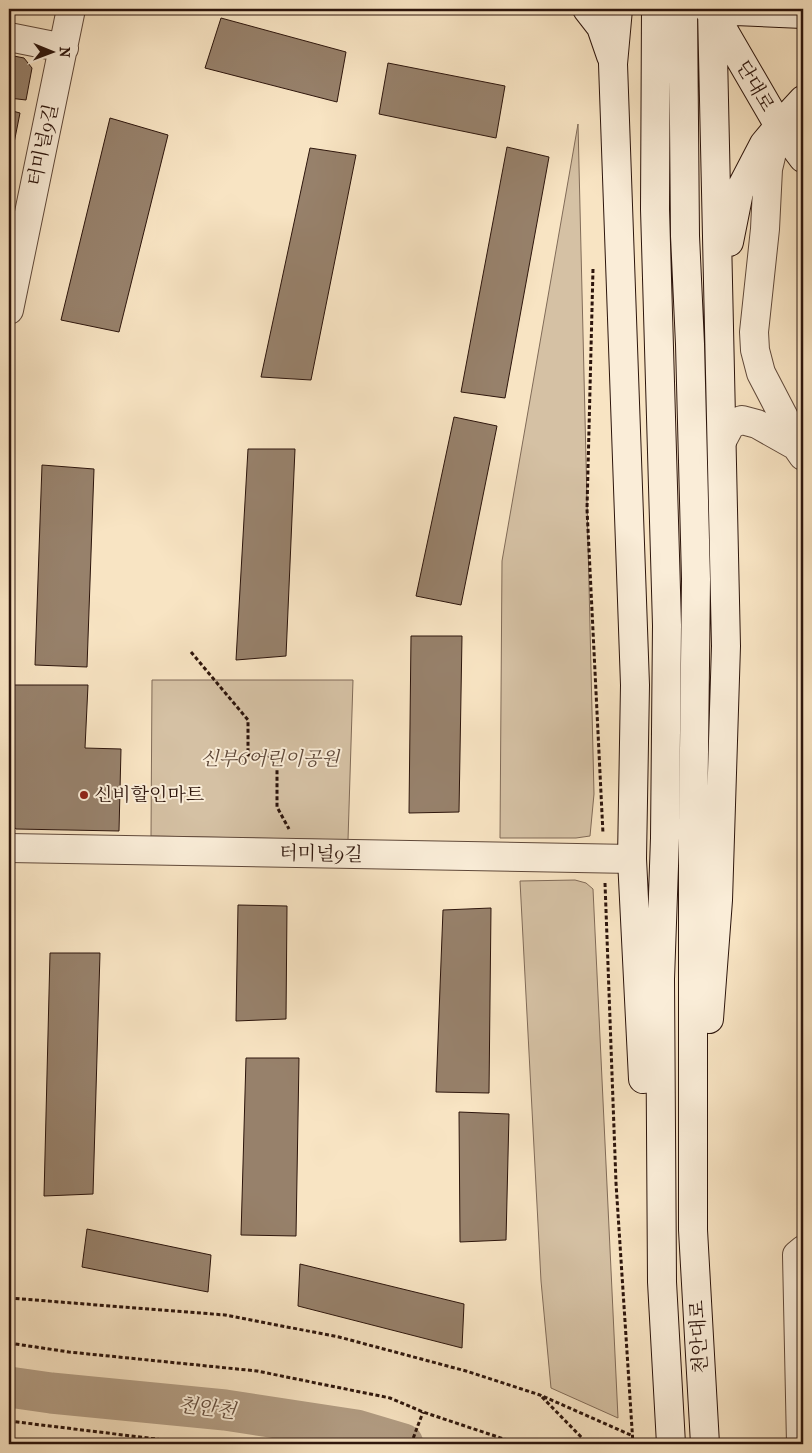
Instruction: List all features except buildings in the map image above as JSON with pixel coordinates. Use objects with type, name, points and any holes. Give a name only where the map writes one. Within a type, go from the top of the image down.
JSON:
[{"type":"main road","name":"터미널9길","points":[[9,310],[64,48],[70,9]]},
{"type":"main road","points":[[588,9],[601,27],[613,64]]},
{"type":"main road","points":[[618,9],[613,64],[635,685],[632,860],[644,1094],[662,1282]]},
{"type":"main road","points":[[656,9],[655,209],[667,625],[665,838],[660,979],[662,1282]]},
{"type":"main road","points":[[683,9],[684,226],[690,344],[696,578],[693,836],[693,1230]]},
{"type":"main road","points":[[693,1230],[719,890],[726,646],[722,386],[711,9]]},
{"type":"main road","points":[[711,9],[803,14]]},
{"type":"main road","points":[[711,9],[803,32]]},
{"type":"main road","name":"단대로","points":[[711,9],[778,126],[803,158]]},
{"type":"main road","points":[[9,37],[64,48]]},
{"type":"main road","points":[[722,386],[728,246],[739,192],[764,144],[803,100]]},
{"type":"main road","points":[[778,126],[768,169],[765,236],[754,332],[754,350],[762,373],[800,451]]},
{"type":"main road","points":[[722,441],[731,424],[742,420],[757,424],[800,451]]},
{"type":"main road","name":"터미널9길","points":[[9,848],[632,860]]},
{"type":"main road","name":"천안대로","points":[[693,1230],[705,1444]]},
{"type":"main road","points":[[801,1444],[798,1255],[803,1250]]},
{"type":"main road","name":"천안대로","points":[[662,1282],[671,1444]]},
{"type":"path","points":[[593,260],[587,509],[604,859],[616,1183],[633,1444]]},
{"type":"path","points":[[191,652],[248,720],[248,755],[268,755],[277,765],[277,807],[289,829],[287,853]]},
{"type":"path","points":[[9,1298],[225,1315],[339,1337],[466,1371],[540,1394],[633,1436]]},
{"type":"path","points":[[9,1343],[69,1352],[256,1371],[390,1398],[423,1412],[519,1444]]},
{"type":"path","points":[[540,1394],[588,1444]]},
{"type":"path","points":[[411,1444],[423,1412]]},
{"type":"path","points":[[9,1422],[197,1444]]},
{"type":"green space","points":[[578,124],[594,794],[590,836],[576,838],[500,838],[502,561]]},
{"type":"green space","name":"신부6어린이공원","points":[[152,680],[353,680],[348,840],[151,836]]},
{"type":"green space","points":[[575,880],[586,883],[593,889],[618,1418],[551,1388],[541,1281],[520,881]]},
{"type":"waterway","name":"천안천","points":[[9,1387],[51,1393],[225,1410],[356,1430],[403,1444]]},
{"type":"place","name":"신비할인마트","points":[[84,795]]}]
